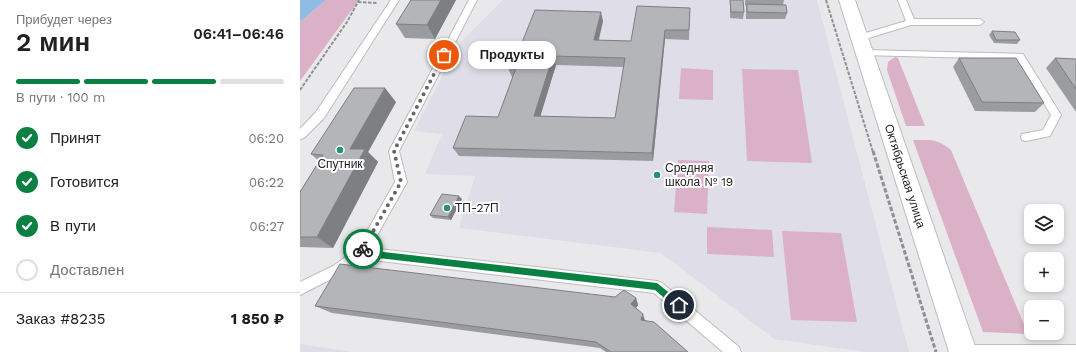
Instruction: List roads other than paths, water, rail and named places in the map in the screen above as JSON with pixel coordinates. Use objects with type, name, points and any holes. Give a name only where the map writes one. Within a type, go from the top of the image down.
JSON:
[{"type":"main road","name":"Октябрьская улица","points":[[847,0],[963,352]]},
{"type":"lane","points":[[300,289],[337,270],[361,253],[401,182],[394,151],[473,0]]},
{"type":"lane","points":[[902,0],[911,22]]},
{"type":"lane","points":[[300,135],[320,115],[394,2]]},
{"type":"lane","points":[[862,46],[911,22],[980,22]]},
{"type":"lane","points":[[862,46],[1020,56],[1056,115],[1046,133],[1026,137]]},
{"type":"lane","points":[[361,253],[657,287],[734,352]]},
{"type":"lane","points":[[963,352],[1076,352]]},
{"type":"water","points":[[300,0],[326,0],[300,22]]},
{"type":"place","name":"Продукты","points":[[444,55]]},
{"type":"place","name":"Спутник","points":[[340,150]]},
{"type":"place","name":"Средняя школа № 19","points":[[657,175]]},
{"type":"place","name":"ТП-27П","points":[[447,208]]}]
